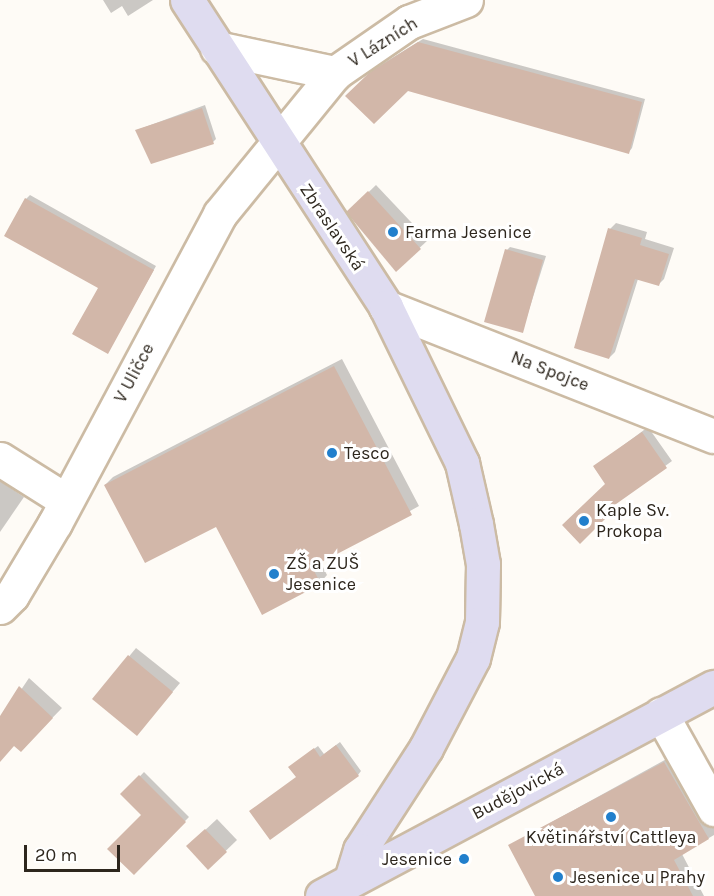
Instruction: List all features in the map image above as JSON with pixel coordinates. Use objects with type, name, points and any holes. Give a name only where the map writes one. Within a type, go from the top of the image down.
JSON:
[{"type":"main road","name":"Zbraslavská","points":[[187,0],[278,146],[386,307],[462,463],[483,564],[482,622],[473,658],[426,748],[360,850],[352,877]]},
{"type":"main road","name":"Budějovická","points":[[322,896],[352,877],[714,687]]},
{"type":"street","name":"V Lázních","points":[[278,146],[335,73],[410,22],[466,0]]},
{"type":"street","name":"V Lázních","points":[[217,48],[335,73]]},
{"type":"street","name":"V Uličce","points":[[0,607],[12,595],[220,214],[278,146]]},
{"type":"street","name":"Na Spojce","points":[[386,307],[714,436]]},
{"type":"street","points":[[0,459],[65,500]]},
{"type":"street","points":[[661,714],[714,808]]},
{"type":"building","points":[[418,42],[642,102],[629,154],[408,91],[374,124],[345,96],[369,73]]},
{"type":"building","points":[[202,108],[214,144],[151,164],[135,130]]},
{"type":"building","points":[[368,191],[421,249],[396,272],[346,212]]},
{"type":"building","points":[[25,198],[154,270],[108,354],[72,334],[98,288],[4,236]]},
{"type":"building","points":[[608,228],[642,238],[640,245],[669,254],[659,286],[635,279],[609,359],[574,348]]},
{"type":"building","points":[[505,249],[543,260],[523,333],[484,322]]},
{"type":"building","points":[[334,366],[412,515],[312,567],[321,584],[262,615],[216,527],[145,563],[104,485]]},
{"type":"building","points":[[642,432],[667,468],[602,514],[606,518],[580,544],[562,525],[605,484],[593,466]]},
{"type":"building","points":[[128,655],[173,692],[137,736],[92,699]]},
{"type":"building","points":[[19,686],[53,718],[21,752],[14,746],[0,762],[0,716]]},
{"type":"building","points":[[336,745],[359,776],[270,840],[249,811],[296,777],[288,767],[314,748],[320,757]]},
{"type":"building","points":[[664,762],[709,839],[674,860],[693,896],[535,896],[508,845]]},
{"type":"building","points":[[139,775],[186,822],[134,875],[107,849],[141,815],[120,794]]},
{"type":"building","points":[[205,829],[227,852],[208,870],[186,846]]},
{"type":"place","name":"Farma Jesenice","points":[[393,232]]},
{"type":"place","name":"Tesco","points":[[332,453]]},
{"type":"place","name":"Kaple Sv. Prokopa","points":[[584,521]]},
{"type":"place","name":"ZŠ a ZUŠ Jesenice","points":[[274,574]]},
{"type":"place","name":"Květinářství Cattleya","points":[[611,817]]},
{"type":"place","name":"Jesenice","points":[[464,859]]},
{"type":"place","name":"Jesenice u Prahy","points":[[558,877]]}]
